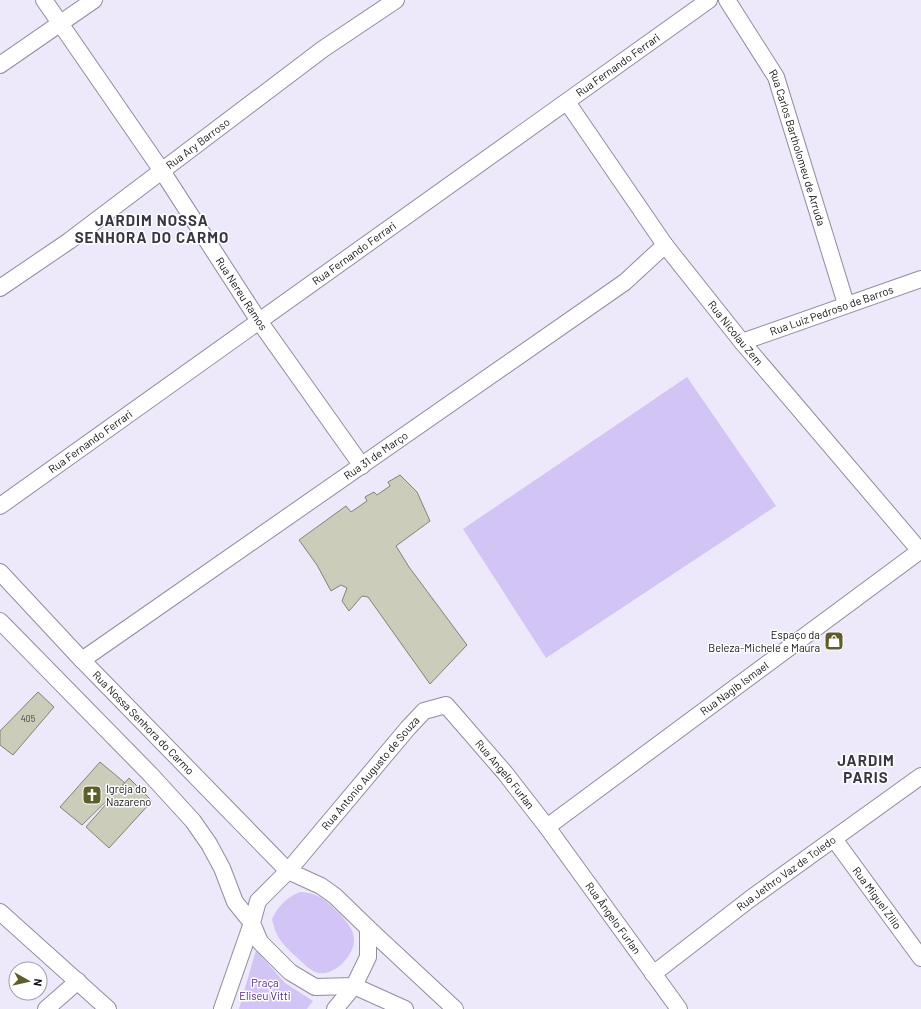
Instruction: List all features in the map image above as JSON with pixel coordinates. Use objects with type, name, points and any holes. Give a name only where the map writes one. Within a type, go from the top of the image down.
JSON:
[{"type":"street","name":"Rua Nereu Ramos","points":[[44,0],[59,24],[162,171],[259,322],[362,466]]},
{"type":"street","points":[[0,65],[94,0]]},
{"type":"street","name":"Rua Ary Barroso","points":[[0,288],[69,241],[323,49],[396,0]]},
{"type":"street","name":"Rua Fernando Ferrari","points":[[0,506],[709,0]]},
{"type":"street","name":"Rua Carlos Bartholomeu de Arruda","points":[[727,0],[776,76],[846,304]]},
{"type":"street","name":"Rua Nicolau Zem","points":[[567,102],[665,245],[742,342],[921,551]]},
{"type":"street","name":"Rua 31 de Março","points":[[82,660],[625,282],[665,245]]},
{"type":"street","name":"Rua Luiz Pedroso de Barros","points":[[742,342],[846,304],[921,279]]},
{"type":"street","name":"Rua Nagib Ismael","points":[[547,827],[921,551]]},
{"type":"street","name":"Rua Nossa Senhora do Carmo","points":[[0,572],[82,660],[288,871]]},
{"type":"street","points":[[0,589],[16,589]]},
{"type":"street","points":[[1,624],[145,768],[193,821],[209,844],[222,868],[235,902],[252,923],[260,942],[275,958],[302,980],[315,987],[354,986],[405,1009]]},
{"type":"street","name":"Rua Antonio Augusto de Souza","points":[[288,871],[424,711],[446,705],[462,722]]},
{"type":"street","name":"Rua Angelo Furlan","points":[[462,722],[547,827]]},
{"type":"street","name":"Rua Jethro Vaz de Toledo","points":[[653,974],[750,899],[921,776]]},
{"type":"street","name":"Rua Ângelo Furlan","points":[[547,827],[679,1009]]},
{"type":"street","name":"Rua Miguel Zilio","points":[[834,839],[921,958]]},
{"type":"street","points":[[222,1009],[252,923],[258,901],[288,871],[321,886],[334,896],[456,1009]]},
{"type":"street","points":[[0,912],[108,1009]]},
{"type":"street","points":[[334,1009],[354,986],[368,957],[368,928]]},
{"type":"street","points":[[46,1009],[78,982]]},
{"type":"green space","points":[[687,377],[776,506],[546,658],[463,529]]},
{"type":"green space","points":[[300,892],[313,894],[326,901],[349,925],[354,935],[353,946],[347,959],[335,969],[328,972],[315,972],[309,968],[285,946],[275,930],[272,919],[277,910],[283,902]]},
{"type":"green space","name":"Praça Eliseu Vitti","points":[[256,950],[285,983],[313,1001],[307,1009],[239,1009]]},
{"type":"building","points":[[400,475],[417,492],[430,521],[396,546],[409,567],[467,645],[430,684],[368,597],[362,596],[349,611],[342,601],[347,588],[341,585],[331,591],[317,565],[299,540],[346,506],[351,512],[367,501],[365,497],[374,492],[377,495],[390,486],[388,482]]},
{"type":"building","points":[[38,692],[54,707],[13,755],[0,745],[0,731]]},
{"type":"building","name":"Igreja do Nazareno","points":[[100,762],[125,783],[82,825],[60,807]]},
{"type":"building","points":[[129,778],[152,801],[109,848],[86,827]]},
{"type":"place","name":"Espaço da Beleza-Michele e Maura","points":[[834,641]]},
{"type":"place","name":"Igreja do Nazareno","points":[[92,795]]},
{"type":"district","name":"JARDIM NOSSA SENHORA DO CARMO","points":[[152,230]]},
{"type":"district","name":"JARDIM PARIS","points":[[866,770]]}]
